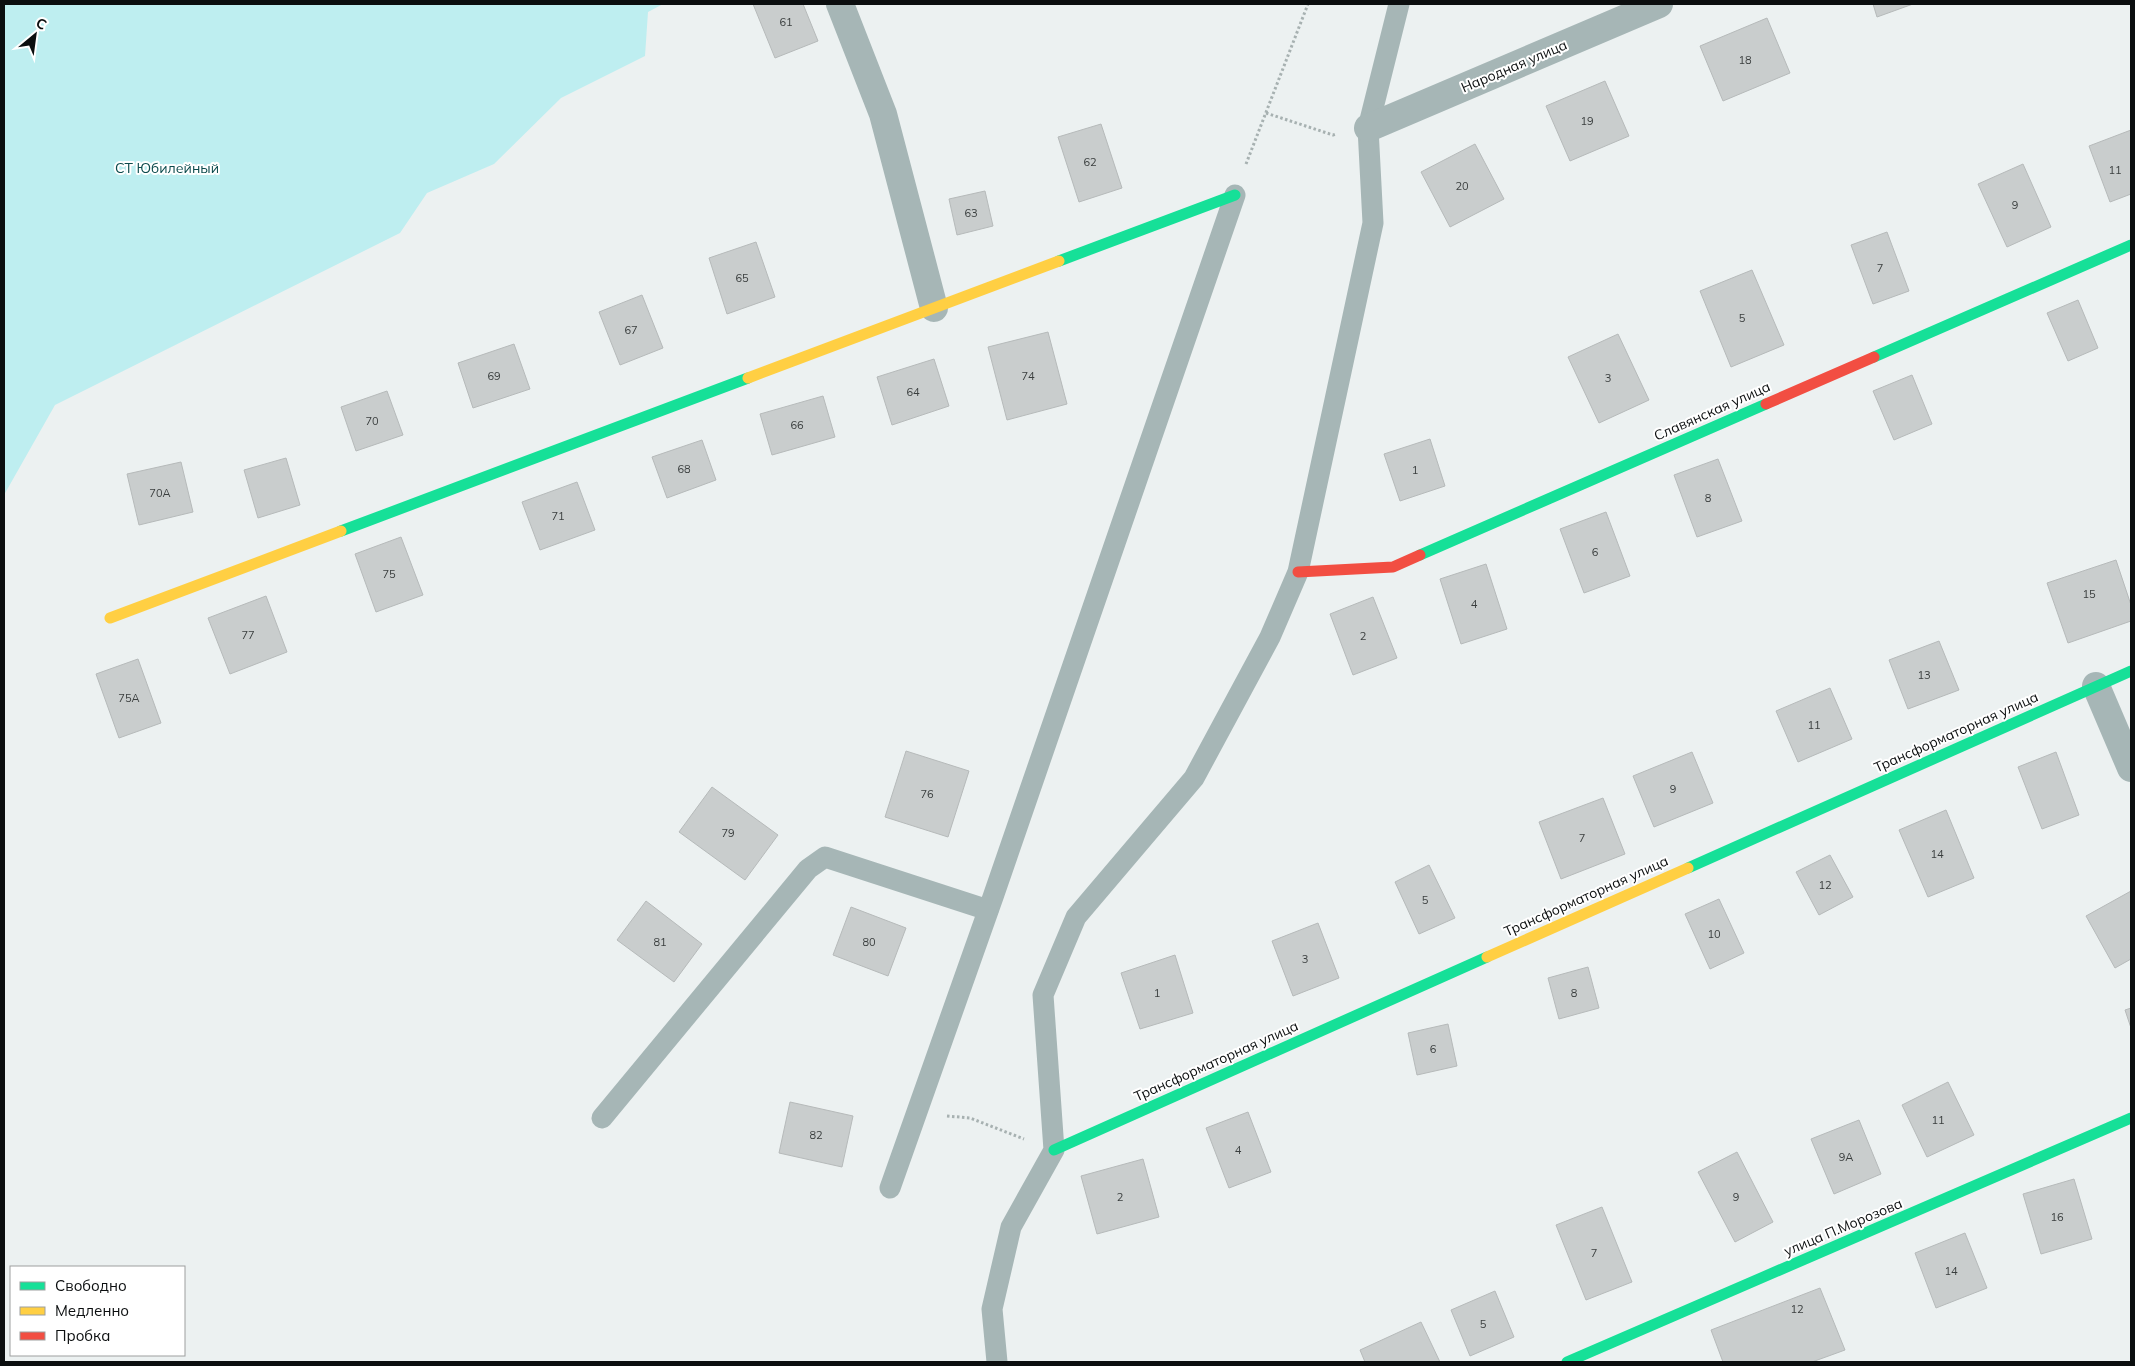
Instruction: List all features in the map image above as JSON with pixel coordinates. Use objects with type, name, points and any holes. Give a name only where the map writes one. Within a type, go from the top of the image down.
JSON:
[{"type":"street","points":[[840,4],[883,114],[934,308]]},
{"type":"street","name":"Народная улица","points":[[1368,128],[1659,4]]},
{"type":"street","points":[[110,618],[1235,195]]},
{"type":"street","name":"Славянская улица","points":[[1298,572],[1393,567],[2131,245]]},
{"type":"street","name":"Трансформаторная улица","points":[[1054,1150],[2131,671]]},
{"type":"street","points":[[2096,686],[2131,768]]},
{"type":"street","name":"улица П.Морозова","points":[[1567,1362],[2131,1118]]},
{"type":"lane","points":[[997,1362],[992,1309],[1011,1227],[1054,1150],[1043,994],[1046,986],[1076,917],[1194,778],[1270,637],[1298,572],[1373,223],[1368,128],[1399,4]]},
{"type":"lane","points":[[890,1188],[1235,195]]},
{"type":"lane","points":[[602,1118],[808,869],[825,857],[988,910]]},
{"type":"path","points":[[1235,195],[1308,4]]},
{"type":"path","points":[[1266,112],[1333,135]]},
{"type":"path","points":[[946,1116],[970,1118],[1054,1150]]},
{"type":"green space","name":"СТ Юбилейный","points":[[4,4],[663,4],[648,12],[645,56],[561,98],[494,164],[427,193],[400,233],[55,405],[4,495]]},
{"type":"building","points":[[753,4],[803,4],[818,41],[775,58]]},
{"type":"building","points":[[1873,4],[1913,4],[1877,17]]},
{"type":"building","points":[[1767,18],[1790,73],[1723,101],[1700,46]]},
{"type":"building","points":[[1605,81],[1629,136],[1570,161],[1546,106]]},
{"type":"building","points":[[1101,124],[1122,188],[1079,202],[1058,137]]},
{"type":"building","points":[[2131,130],[2131,194],[2110,202],[2089,146]]},
{"type":"building","points":[[1475,144],[1504,199],[1450,227],[1421,172]]},
{"type":"building","points":[[2023,164],[2051,227],[2007,247],[1978,184]]},
{"type":"building","points":[[985,191],[993,226],[957,235],[949,199]]},
{"type":"building","points":[[1887,232],[1909,291],[1873,304],[1851,245]]},
{"type":"building","points":[[756,242],[775,297],[727,314],[709,258]]},
{"type":"building","points":[[1752,270],[1784,345],[1731,367],[1700,291]]},
{"type":"building","points":[[642,295],[663,348],[620,365],[599,312]]},
{"type":"building","points":[[2078,300],[2098,348],[2068,361],[2047,313]]},
{"type":"building","points":[[1048,332],[1067,404],[1007,420],[988,347]]},
{"type":"building","points":[[1618,334],[1649,400],[1599,423],[1568,357]]},
{"type":"building","points":[[514,344],[530,389],[473,408],[458,363]]},
{"type":"building","points":[[934,359],[949,406],[892,425],[877,377]]},
{"type":"building","points":[[1912,375],[1932,424],[1894,440],[1873,391]]},
{"type":"building","points":[[387,391],[403,435],[356,451],[341,407]]},
{"type":"building","points":[[823,396],[835,437],[772,455],[760,414]]},
{"type":"building","points":[[1430,439],[1445,486],[1400,501],[1384,454]]},
{"type":"building","points":[[702,440],[716,480],[667,498],[652,457]]},
{"type":"building","points":[[286,458],[300,505],[258,518],[244,470]]},
{"type":"building","points":[[1718,459],[1742,521],[1697,537],[1674,475]]},
{"type":"building","points":[[181,462],[193,512],[139,525],[127,474]]},
{"type":"building","points":[[577,482],[595,530],[540,550],[522,502]]},
{"type":"building","points":[[1606,512],[1630,576],[1584,593],[1560,529]]},
{"type":"building","points":[[401,537],[423,595],[376,612],[355,554]]},
{"type":"building","points":[[2116,560],[2131,605],[2131,621],[2068,643],[2047,583]]},
{"type":"building","points":[[1486,564],[1507,629],[1461,644],[1440,579]]},
{"type":"building","points":[[266,596],[287,652],[230,674],[208,618]]},
{"type":"building","points":[[1373,597],[1397,658],[1353,675],[1330,614]]},
{"type":"building","points":[[1939,641],[1959,690],[1908,709],[1889,660]]},
{"type":"building","points":[[138,659],[161,723],[119,738],[96,674]]},
{"type":"building","points":[[1830,688],[1852,739],[1798,762],[1776,711]]},
{"type":"building","points":[[906,751],[969,771],[948,837],[885,817]]},
{"type":"building","points":[[1692,752],[1713,803],[1654,827],[1633,776]]},
{"type":"building","points":[[2056,752],[2079,815],[2042,829],[2018,767]]},
{"type":"building","points":[[712,787],[778,835],[745,880],[679,832]]},
{"type":"building","points":[[1603,798],[1625,854],[1561,879],[1539,822]]},
{"type":"building","points":[[1946,810],[1974,878],[1928,897],[1899,830]]},
{"type":"building","points":[[1830,855],[1853,897],[1819,915],[1796,872]]},
{"type":"building","points":[[1429,865],[1455,918],[1419,934],[1395,882]]},
{"type":"building","points":[[2131,891],[2131,959],[2115,968],[2086,916]]},
{"type":"building","points":[[1719,899],[1744,953],[1710,969],[1685,914]]},
{"type":"building","points":[[646,901],[702,944],[674,982],[617,940]]},
{"type":"building","points":[[851,907],[906,928],[888,976],[833,955]]},
{"type":"building","points":[[1318,923],[1339,978],[1293,996],[1272,941]]},
{"type":"building","points":[[1175,955],[1193,1013],[1140,1029],[1121,973]]},
{"type":"building","points":[[1588,967],[1599,1008],[1559,1019],[1548,978]]},
{"type":"building","points":[[2131,1008],[2131,1028],[2125,1010]]},
{"type":"building","points":[[1448,1024],[1457,1066],[1417,1075],[1408,1033]]},
{"type":"building","points":[[1948,1082],[1974,1135],[1927,1157],[1902,1105]]},
{"type":"building","points":[[790,1102],[853,1116],[842,1167],[779,1153]]},
{"type":"building","points":[[1248,1112],[1271,1172],[1229,1188],[1206,1128]]},
{"type":"building","points":[[1859,1120],[1881,1174],[1834,1194],[1811,1139]]},
{"type":"building","points":[[1737,1152],[1773,1222],[1735,1242],[1698,1172]]},
{"type":"building","points":[[1143,1159],[1159,1217],[1097,1234],[1081,1176]]},
{"type":"building","points":[[2074,1179],[2092,1239],[2041,1254],[2023,1194]]},
{"type":"building","points":[[1602,1207],[1632,1282],[1586,1300],[1556,1225]]},
{"type":"building","points":[[1965,1233],[1987,1288],[1936,1308],[1915,1253]]},
{"type":"building","points":[[1820,1288],[1845,1350],[1812,1362],[1723,1362],[1711,1330]]},
{"type":"building","points":[[1495,1291],[1514,1337],[1470,1356],[1451,1310]]},
{"type":"building","points":[[1421,1322],[1440,1362],[1365,1362],[1360,1350]]},
{"type":"traffic: fast","points":[[1059,261],[1235,195]]},
{"type":"traffic: fast","points":[[1874,357],[2131,245]]},
{"type":"traffic: fast","points":[[341,531],[748,378]]},
{"type":"traffic: fast","points":[[1420,555],[1766,404]]},
{"type":"traffic: fast","points":[[1688,868],[2131,671]]},
{"type":"traffic: fast","points":[[1054,1150],[1487,957]]},
{"type":"traffic: fast","points":[[1567,1362],[2131,1118]]},
{"type":"traffic: slow","points":[[748,378],[1059,261]]},
{"type":"traffic: slow","points":[[110,618],[341,531]]},
{"type":"traffic: slow","points":[[1487,957],[1688,868]]},
{"type":"traffic: jam","points":[[1766,404],[1874,357]]},
{"type":"traffic: jam","points":[[1298,572],[1393,567],[1420,555]]}]
